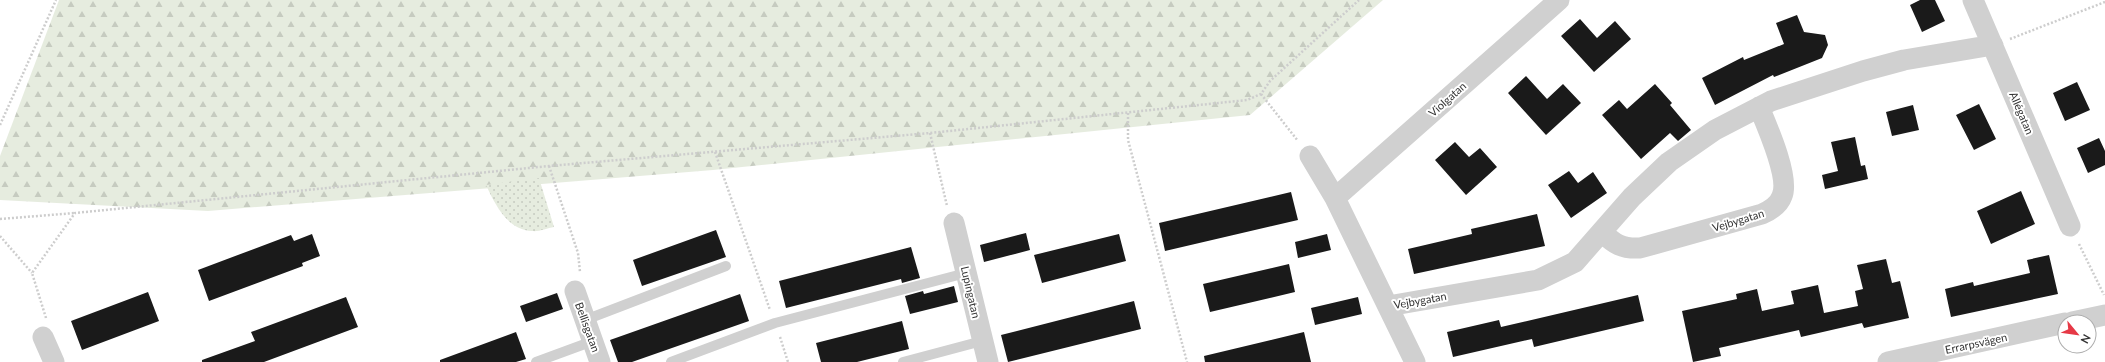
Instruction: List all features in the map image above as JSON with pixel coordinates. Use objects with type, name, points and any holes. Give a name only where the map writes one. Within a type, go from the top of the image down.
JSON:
[{"type":"street","name":"Violgatan","points":[[1335,198],[1559,0]]},
{"type":"street","name":"Allégatan","points":[[1973,0],[2070,226]]},
{"type":"street","name":"Vejbygatan","points":[[1388,306],[1538,280],[1575,262],[1632,197],[1669,162],[1715,130],[1759,107],[1803,90],[1904,60],[1993,45]]},
{"type":"street","name":"Vejbygatan","points":[[1602,232],[1620,247],[1628,249],[1640,248],[1762,214],[1771,210],[1782,196],[1784,187],[1777,152],[1759,107]]},
{"type":"street","points":[[1310,156],[1335,198],[1415,362]]},
{"type":"street","name":"Lupingatan","points":[[954,223],[988,362]]},
{"type":"street","name":"Bellisgatan","points":[[575,291],[600,362]]},
{"type":"street","name":"Errarpsvägen","points":[[1888,362],[2057,325]]},
{"type":"street","points":[[42,337],[54,362]]},
{"type":"lane","points":[[585,320],[726,266]]},
{"type":"lane","points":[[671,362],[775,323],[966,273]]},
{"type":"lane","points":[[536,362],[593,341]]},
{"type":"lane","points":[[903,362],[982,341]]},
{"type":"path","points":[[0,125],[56,0]]},
{"type":"path","points":[[0,219],[75,213],[549,166],[930,133],[1248,100],[1261,94],[1270,81],[1359,0]]},
{"type":"path","points":[[1993,45],[2105,2]]},
{"type":"path","points":[[1261,94],[1310,156]]},
{"type":"path","points":[[1128,113],[1128,140],[1188,362]]},
{"type":"path","points":[[930,133],[947,206],[954,223]]},
{"type":"path","points":[[715,152],[788,362]]},
{"type":"path","points":[[549,166],[578,253],[580,269],[575,291]]},
{"type":"path","points":[[32,273],[75,213]]},
{"type":"path","points":[[2070,226],[2105,297]]},
{"type":"path","points":[[0,236],[32,273],[47,324],[42,337]]},
{"type":"green space","points":[[59,0],[1383,0],[1250,115],[713,170],[208,211],[0,200],[0,156]]},
{"type":"green space","points":[[539,178],[554,227],[537,231],[523,230],[503,215],[493,200],[486,185]]},
{"type":"building","points":[[1920,0],[1935,0],[1945,21],[1922,32],[1910,5]]},
{"type":"building","points":[[1797,15],[1804,32],[1825,35],[1828,45],[1822,58],[1774,77],[1773,75],[1715,105],[1702,78],[1743,57],[1744,60],[1784,44],[1776,23]]},
{"type":"building","points":[[1580,19],[1597,38],[1615,21],[1631,39],[1594,72],[1561,36]]},
{"type":"building","points":[[1526,76],[1547,99],[1563,84],[1581,103],[1546,135],[1508,93]]},
{"type":"building","points":[[2077,82],[2090,110],[2065,121],[2053,93]]},
{"type":"building","points":[[1655,84],[1672,103],[1670,105],[1691,130],[1678,141],[1670,133],[1641,159],[1602,115],[1619,100],[1627,109]]},
{"type":"building","points":[[1979,104],[1996,139],[1974,150],[1956,115]]},
{"type":"building","points":[[1913,105],[1919,130],[1892,136],[1886,112]]},
{"type":"building","points":[[1855,137],[1861,166],[1865,165],[1868,179],[1825,189],[1822,175],[1838,171],[1831,142]]},
{"type":"building","points":[[2099,138],[2105,151],[2105,165],[2088,173],[2077,148]]},
{"type":"building","points":[[1455,142],[1469,157],[1480,148],[1497,167],[1466,195],[1435,160]]},
{"type":"building","points":[[1569,171],[1578,183],[1593,172],[1607,193],[1571,218],[1548,185]]},
{"type":"building","points":[[2021,191],[2035,224],[1991,244],[1977,211]]},
{"type":"building","points":[[1291,192],[1298,220],[1165,251],[1159,223]]},
{"type":"building","points":[[1537,214],[1545,246],[1414,274],[1408,249],[1472,234],[1471,229]]},
{"type":"building","points":[[716,230],[726,257],[642,286],[633,260]]},
{"type":"building","points":[[1026,233],[1030,250],[984,262],[980,245]]},
{"type":"building","points":[[312,234],[320,256],[302,263],[303,266],[209,301],[198,270],[291,235],[294,241]]},
{"type":"building","points":[[1119,234],[1126,261],[1042,283],[1034,255]]},
{"type":"building","points":[[1327,234],[1331,250],[1298,258],[1295,242]]},
{"type":"building","points":[[911,247],[920,278],[902,283],[901,279],[786,308],[779,281]]},
{"type":"building","points":[[2049,255],[2058,294],[1951,317],[1945,289],[1973,282],[1974,286],[2030,273],[2027,260]]},
{"type":"building","points":[[1886,259],[1892,283],[1900,281],[1909,318],[1864,328],[1862,323],[1801,337],[1799,330],[1719,348],[1721,356],[1693,362],[1682,311],[1737,299],[1736,294],[1757,289],[1762,311],[1794,304],[1791,291],[1818,285],[1824,313],[1858,306],[1855,291],[1863,289],[1857,265]]},
{"type":"building","points":[[1289,264],[1295,292],[1210,312],[1203,284]]},
{"type":"building","points":[[954,286],[958,302],[910,314],[905,296],[923,291],[924,294]]},
{"type":"building","points":[[148,292],[159,321],[82,350],[71,321]]},
{"type":"building","points":[[557,293],[563,309],[526,322],[520,306]]},
{"type":"building","points":[[740,294],[749,321],[632,362],[618,362],[610,340]]},
{"type":"building","points":[[1638,295],[1644,321],[1534,347],[1532,339],[1453,357],[1447,332],[1499,320],[1501,327]]},
{"type":"building","points":[[346,297],[358,327],[264,362],[202,362],[202,360],[255,341],[251,332]]},
{"type":"building","points":[[1358,297],[1362,314],[1315,325],[1311,308]]},
{"type":"building","points":[[1134,301],[1141,329],[1008,362],[1001,335]]},
{"type":"building","points":[[902,321],[909,349],[857,362],[821,362],[816,343]]},
{"type":"building","points":[[516,332],[526,359],[516,362],[440,362],[440,360]]},
{"type":"building","points":[[1304,332],[1311,362],[1205,362],[1204,356]]}]
